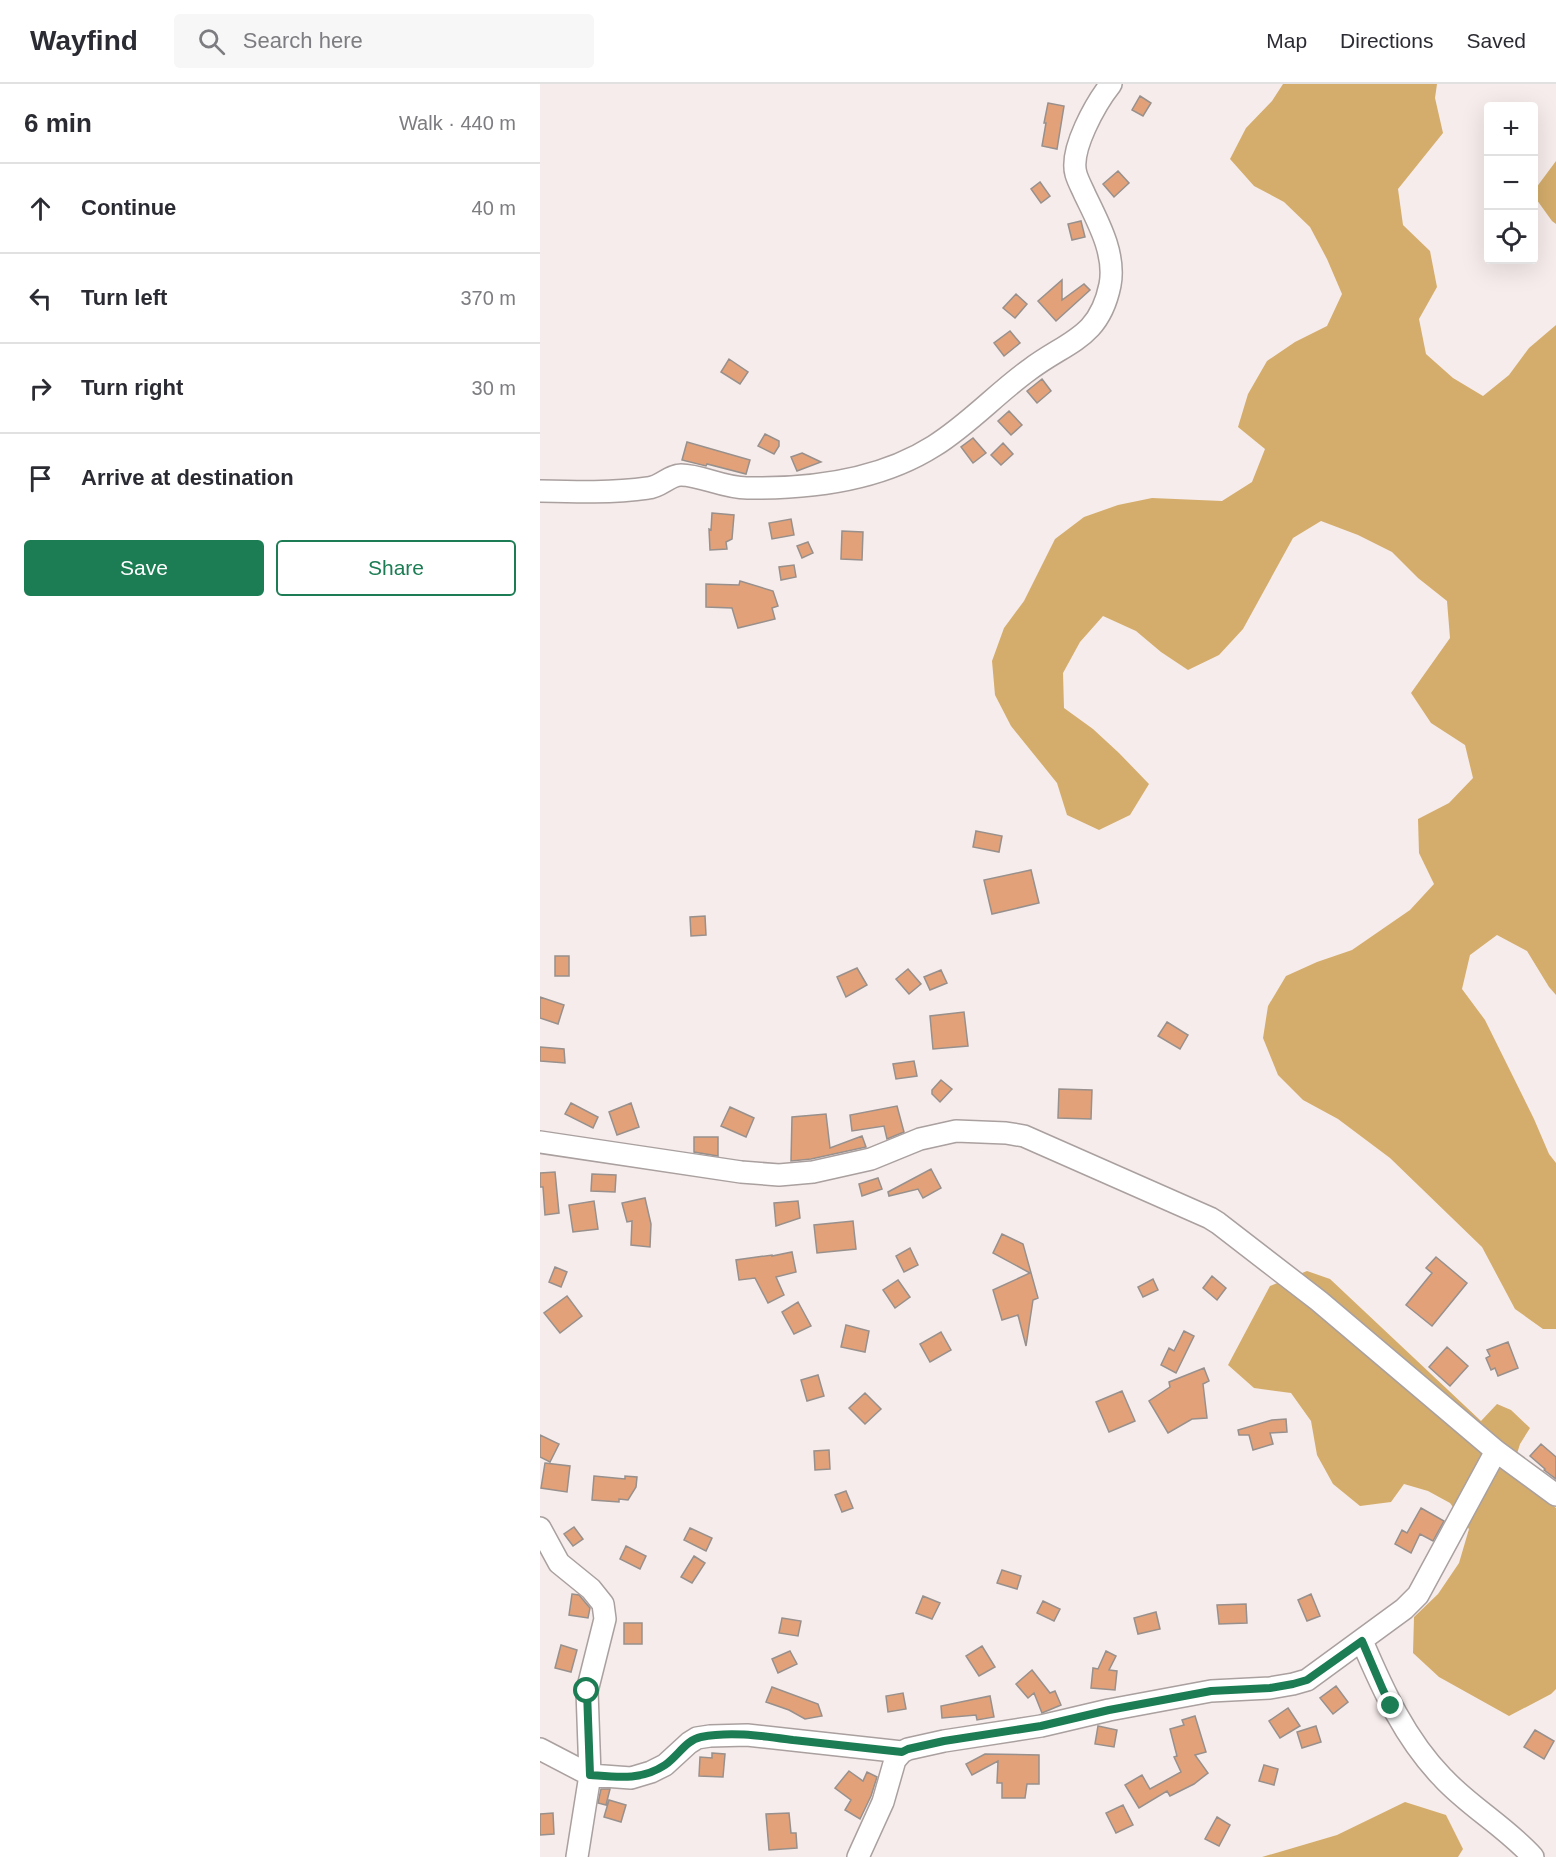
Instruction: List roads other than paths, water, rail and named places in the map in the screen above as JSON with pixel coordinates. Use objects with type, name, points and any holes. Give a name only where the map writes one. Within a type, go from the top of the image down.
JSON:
[{"type":"street","points":[[540,491],[602,492],[651,488],[661,485],[678,474],[727,486],[746,488],[777,488],[844,481],[891,466],[934,446],[1031,368],[1089,331],[1096,320],[1110,284],[1111,264],[1102,229],[1076,174],[1075,162],[1090,116],[1111,84]]},
{"type":"street","points":[[540,1142],[741,1172],[779,1175],[813,1172],[871,1159],[920,1139],[956,1131],[1024,1136],[1218,1223],[1319,1301],[1496,1451],[1556,1495]]},
{"type":"street","points":[[858,1857],[883,1802],[895,1760],[908,1749],[1041,1726],[1109,1710],[1211,1691],[1270,1688],[1307,1680],[1404,1610],[1418,1595],[1496,1451]]},
{"type":"street","points":[[540,1528],[559,1563],[591,1589],[603,1605],[605,1619],[587,1691],[590,1775],[577,1857]]},
{"type":"street","points":[[1362,1641],[1383,1690],[1409,1737],[1443,1779],[1521,1844],[1533,1857]]},
{"type":"street","points":[[540,1749],[590,1775],[631,1778],[665,1765],[688,1743],[710,1736],[747,1735],[902,1752]]}]
